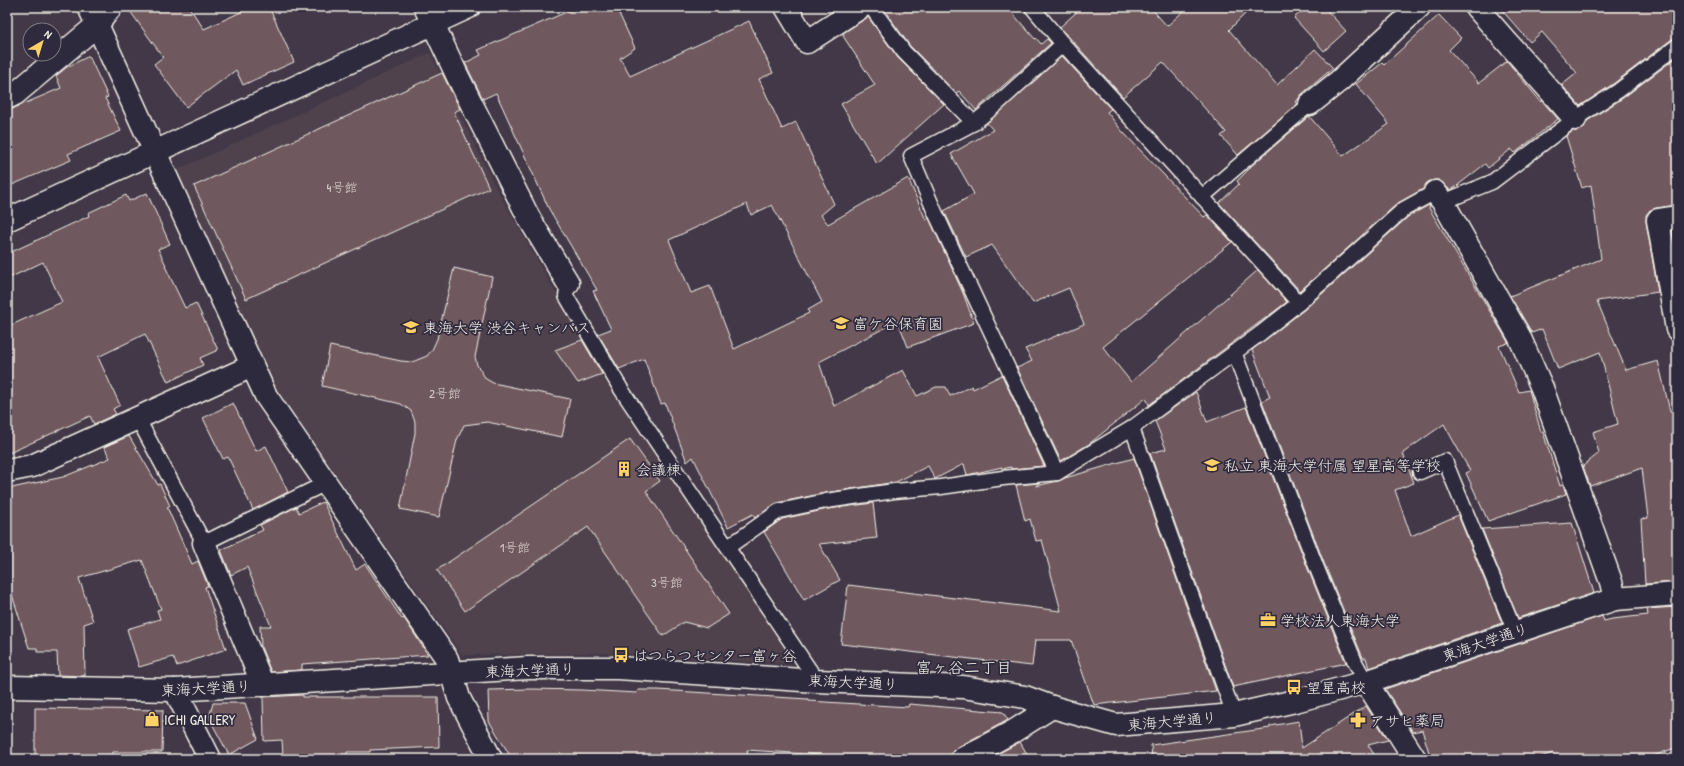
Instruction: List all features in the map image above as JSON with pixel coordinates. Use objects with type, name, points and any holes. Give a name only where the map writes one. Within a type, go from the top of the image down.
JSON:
[{"type":"street","points":[[7,98],[15,94],[93,16],[111,7]]},
{"type":"street","points":[[7,220],[155,153],[428,15],[469,7]]},
{"type":"street","points":[[786,7],[807,42],[861,7]]},
{"type":"street","points":[[1310,104],[1339,81],[1419,7]]},
{"type":"street","points":[[1476,7],[1575,119]]},
{"type":"street","points":[[428,15],[456,75],[529,218],[568,283]]},
{"type":"street","points":[[93,16],[266,396],[447,659],[459,698],[491,759]]},
{"type":"street","points":[[1439,197],[1518,336],[1542,388],[1611,582],[1615,599]]},
{"type":"street","points":[[1677,217],[1658,220],[1677,329]]},
{"type":"street","points":[[7,471],[32,466],[252,366]]},
{"type":"street","points":[[204,543],[263,685]]},
{"type":"street","name":"東海大学通り","points":[[7,687],[175,690],[528,668],[618,668],[817,681],[963,687],[1025,697],[1052,707],[1116,725],[1234,715],[1366,682],[1615,599],[1677,594]]},
{"type":"street","points":[[1366,682],[1415,759]]},
{"type":"street","points":[[175,690],[210,759]]},
{"type":"street","points":[[963,759],[1014,731],[1052,707]]},
{"type":"lane","points":[[871,7],[904,52],[974,123]]},
{"type":"lane","points":[[1032,7],[1063,44],[1299,303]]},
{"type":"lane","points":[[1058,472],[934,210],[911,156],[974,123],[1063,44]]},
{"type":"lane","points":[[728,548],[779,511],[856,496],[1058,472],[1132,428],[1299,303],[1404,209],[1439,197],[1492,182],[1575,119],[1618,90],[1677,46]]},
{"type":"lane","points":[[1202,197],[1310,104]]},
{"type":"lane","points":[[568,283],[566,296],[621,389],[817,681]]},
{"type":"lane","points":[[1234,352],[1316,566],[1355,662],[1366,682]]},
{"type":"lane","points":[[137,417],[204,543],[326,483]]},
{"type":"lane","points":[[1132,428],[1234,715]]},
{"type":"lane","points":[[1420,472],[1446,461],[1515,632]]},
{"type":"shaded area","name":"東海大学 渋谷キャンパス","points":[[430,53],[496,188],[554,290],[615,392],[655,454],[791,652],[792,657],[788,664],[601,653],[462,655],[276,388],[261,364],[177,170]]},
{"type":"building","points":[[127,7],[189,7],[204,29],[252,7],[269,7],[294,62],[243,85],[236,70],[186,107],[154,64],[163,57]]},
{"type":"building","points":[[578,7],[616,7],[635,48],[620,58],[630,76],[749,21],[773,73],[759,79],[782,129],[796,122],[834,204],[821,215],[828,224],[908,178],[926,220],[929,218],[963,293],[974,323],[908,347],[898,321],[819,362],[834,406],[903,370],[917,396],[936,387],[946,387],[950,396],[972,386],[973,389],[1002,375],[1044,466],[1011,469],[1011,467],[1002,469],[1002,467],[967,475],[964,464],[935,479],[928,466],[896,482],[825,493],[777,503],[755,518],[753,514],[728,527],[693,457],[687,462],[665,403],[661,404],[644,359],[619,369],[598,334],[611,329],[593,291],[597,290],[549,209],[496,93],[483,99],[465,63],[481,55],[478,50]],"holes":[[[747,204],[751,215],[772,205],[822,302],[808,310],[809,313],[734,349],[710,286],[691,293],[669,240]]]},
{"type":"building","points":[[882,7],[1007,7],[1041,44],[1047,39],[1051,43],[976,110],[959,91],[956,93],[910,46]]},
{"type":"building","points":[[1082,7],[1150,7],[1167,26],[1188,7],[1252,7],[1229,30],[1277,85],[1315,49],[1333,68],[1302,94],[1296,102],[1298,104],[1238,155],[1221,136],[1226,132],[1163,62],[1123,97],[1060,27]]},
{"type":"building","points":[[1306,7],[1324,7],[1346,31],[1324,51],[1294,18]]},
{"type":"building","points":[[1499,7],[1677,7],[1677,38],[1672,39],[1613,84],[1580,106],[1562,85],[1577,73],[1542,32],[1530,42]]},
{"type":"building","points":[[1439,15],[1461,38],[1449,50],[1479,83],[1507,61],[1541,102],[1542,101],[1558,119],[1515,153],[1511,149],[1488,168],[1485,164],[1453,189],[1450,190],[1439,180],[1428,182],[1423,189],[1398,203],[1300,291],[1219,203],[1239,184],[1237,181],[1250,167],[1309,116],[1343,156],[1389,124],[1356,84],[1382,63],[1384,65]]},
{"type":"building","points":[[868,17],[898,58],[944,104],[877,164],[841,104],[875,85],[843,36],[843,33]]},
{"type":"building","points":[[89,56],[108,97],[105,98],[121,131],[68,154],[71,160],[7,187],[7,111],[61,88],[56,76],[67,67]]},
{"type":"building","points":[[1062,56],[1111,109],[1107,112],[1122,131],[1204,217],[1207,215],[1232,242],[1103,347],[1131,382],[1258,270],[1287,302],[1149,405],[1146,398],[1089,444],[1061,461],[1017,368],[1032,361],[1025,349],[1084,324],[1069,288],[1033,303],[992,245],[966,257],[944,211],[974,194],[951,154],[993,130],[987,123]]},
{"type":"building","points":[[1677,57],[1677,205],[1656,208],[1650,210],[1646,215],[1658,292],[1597,301],[1626,370],[1658,361],[1670,411],[1673,411],[1677,447],[1677,582],[1645,584],[1641,519],[1648,518],[1642,468],[1590,486],[1583,466],[1599,453],[1593,432],[1618,424],[1600,352],[1558,369],[1542,329],[1532,333],[1510,296],[1601,259],[1591,185],[1582,188],[1566,136],[1573,131],[1583,129],[1587,121],[1623,98]]},
{"type":"building","points":[[442,73],[460,109],[454,112],[489,188],[246,299],[194,186]]},
{"type":"building","points":[[147,193],[170,244],[158,249],[166,265],[165,266],[185,308],[196,303],[218,350],[200,358],[203,365],[168,382],[145,334],[98,357],[120,405],[113,409],[116,414],[94,424],[90,416],[7,454],[7,327],[62,302],[43,262],[7,279],[7,254],[89,216],[88,213],[126,195],[129,201]]},
{"type":"building","points":[[1429,205],[1429,208],[1508,342],[1499,346],[1519,392],[1529,390],[1541,432],[1543,432],[1560,486],[1563,484],[1566,494],[1488,521],[1466,473],[1470,471],[1444,424],[1403,453],[1414,483],[1395,490],[1411,536],[1458,515],[1502,623],[1369,668],[1366,658],[1363,658],[1324,563],[1262,401],[1270,397],[1252,350],[1305,309],[1409,216]]},
{"type":"building","points":[[1672,230],[1677,230],[1677,256]]},
{"type":"building","points":[[454,268],[492,277],[475,357],[477,365],[486,379],[493,383],[570,399],[562,437],[487,422],[464,425],[457,440],[439,517],[400,509],[415,433],[415,422],[411,411],[401,404],[322,386],[330,346],[401,361],[412,362],[427,356],[432,350],[437,339]]},
{"type":"building","points":[[582,340],[602,374],[578,383],[555,350]]},
{"type":"building","points":[[1196,392],[1207,422],[1246,407],[1346,663],[1233,687],[1150,453],[1166,449],[1155,421]]},
{"type":"building","points":[[233,403],[256,451],[266,446],[288,492],[253,510],[228,457],[223,459],[203,418]]},
{"type":"building","points":[[129,436],[158,485],[160,484],[170,506],[167,507],[192,564],[198,561],[208,586],[205,587],[226,649],[177,666],[173,657],[139,667],[127,629],[160,619],[157,610],[161,609],[142,560],[79,578],[93,621],[84,624],[85,676],[58,675],[57,652],[37,652],[37,648],[29,648],[7,579],[7,489],[63,477],[110,458],[104,447]]},
{"type":"building","points":[[630,439],[660,481],[646,491],[729,614],[707,628],[684,622],[663,636],[588,527],[465,611],[437,570]]},
{"type":"building","points":[[1134,458],[1216,691],[1094,705],[1071,640],[1035,640],[1032,666],[841,644],[848,585],[1061,611],[1042,540],[1036,541],[1030,519],[1025,521],[1016,485],[1040,483],[1036,486],[1058,481]]},
{"type":"building","points":[[323,502],[356,570],[365,564],[402,619],[404,618],[428,655],[302,664],[302,670],[271,672],[261,647],[260,626],[271,626],[247,567],[231,575],[221,550],[263,530],[260,525],[296,507],[299,513]]},
{"type":"building","points":[[873,503],[877,538],[819,544],[840,580],[804,600],[764,532],[782,519],[828,509]]},
{"type":"building","points":[[1572,523],[1594,593],[1518,618],[1482,529]]},
{"type":"building","points":[[1677,607],[1677,747],[1646,759],[1555,759],[1553,753],[1534,759],[1431,759],[1422,730],[1413,732],[1385,689],[1602,616],[1604,621],[1648,615],[1647,609]]},
{"type":"building","points":[[531,689],[637,693],[638,690],[658,690],[908,707],[909,704],[1003,712],[1008,720],[956,748],[951,753],[950,759],[881,759],[747,750],[748,759],[512,759],[489,721],[488,690]]},
{"type":"building","points":[[303,695],[303,697],[438,697],[439,747],[370,750],[370,752],[347,752],[347,755],[283,756],[282,740],[264,741],[263,697]]},
{"type":"building","points":[[213,703],[245,703],[258,739],[229,755],[209,718]]},
{"type":"building","points":[[1366,706],[1388,740],[1368,745],[1377,759],[1152,759],[1151,745],[1270,728],[1270,726],[1299,721],[1302,748]]},
{"type":"building","points":[[35,708],[163,710],[162,752],[113,752],[113,758],[35,757]]},
{"type":"building","points":[[1020,742],[1030,759],[988,759]]},
{"type":"place","name":"富ケ谷保育園","points":[[841,323]]},
{"type":"place","name":"東海大学 渋谷キャンパス","points":[[411,327]]},
{"type":"place","name":"私立 東海大学付属 望星高等学校","points":[[1212,465]]},
{"type":"place","name":"会議棟","points":[[624,469]]},
{"type":"place","name":"学校法人東海大学","points":[[1268,620]]},
{"type":"place","name":"はつらつセンター富ヶ谷","points":[[621,655]]},
{"type":"place","name":"望星高校","points":[[1294,687]]},
{"type":"place","name":"ICHI GALLERY","points":[[152,719]]},
{"type":"place","name":"アサヒ薬局","points":[[1358,720]]},
{"type":"district","name":"富ヶ谷二丁目","points":[[964,667]]}]
